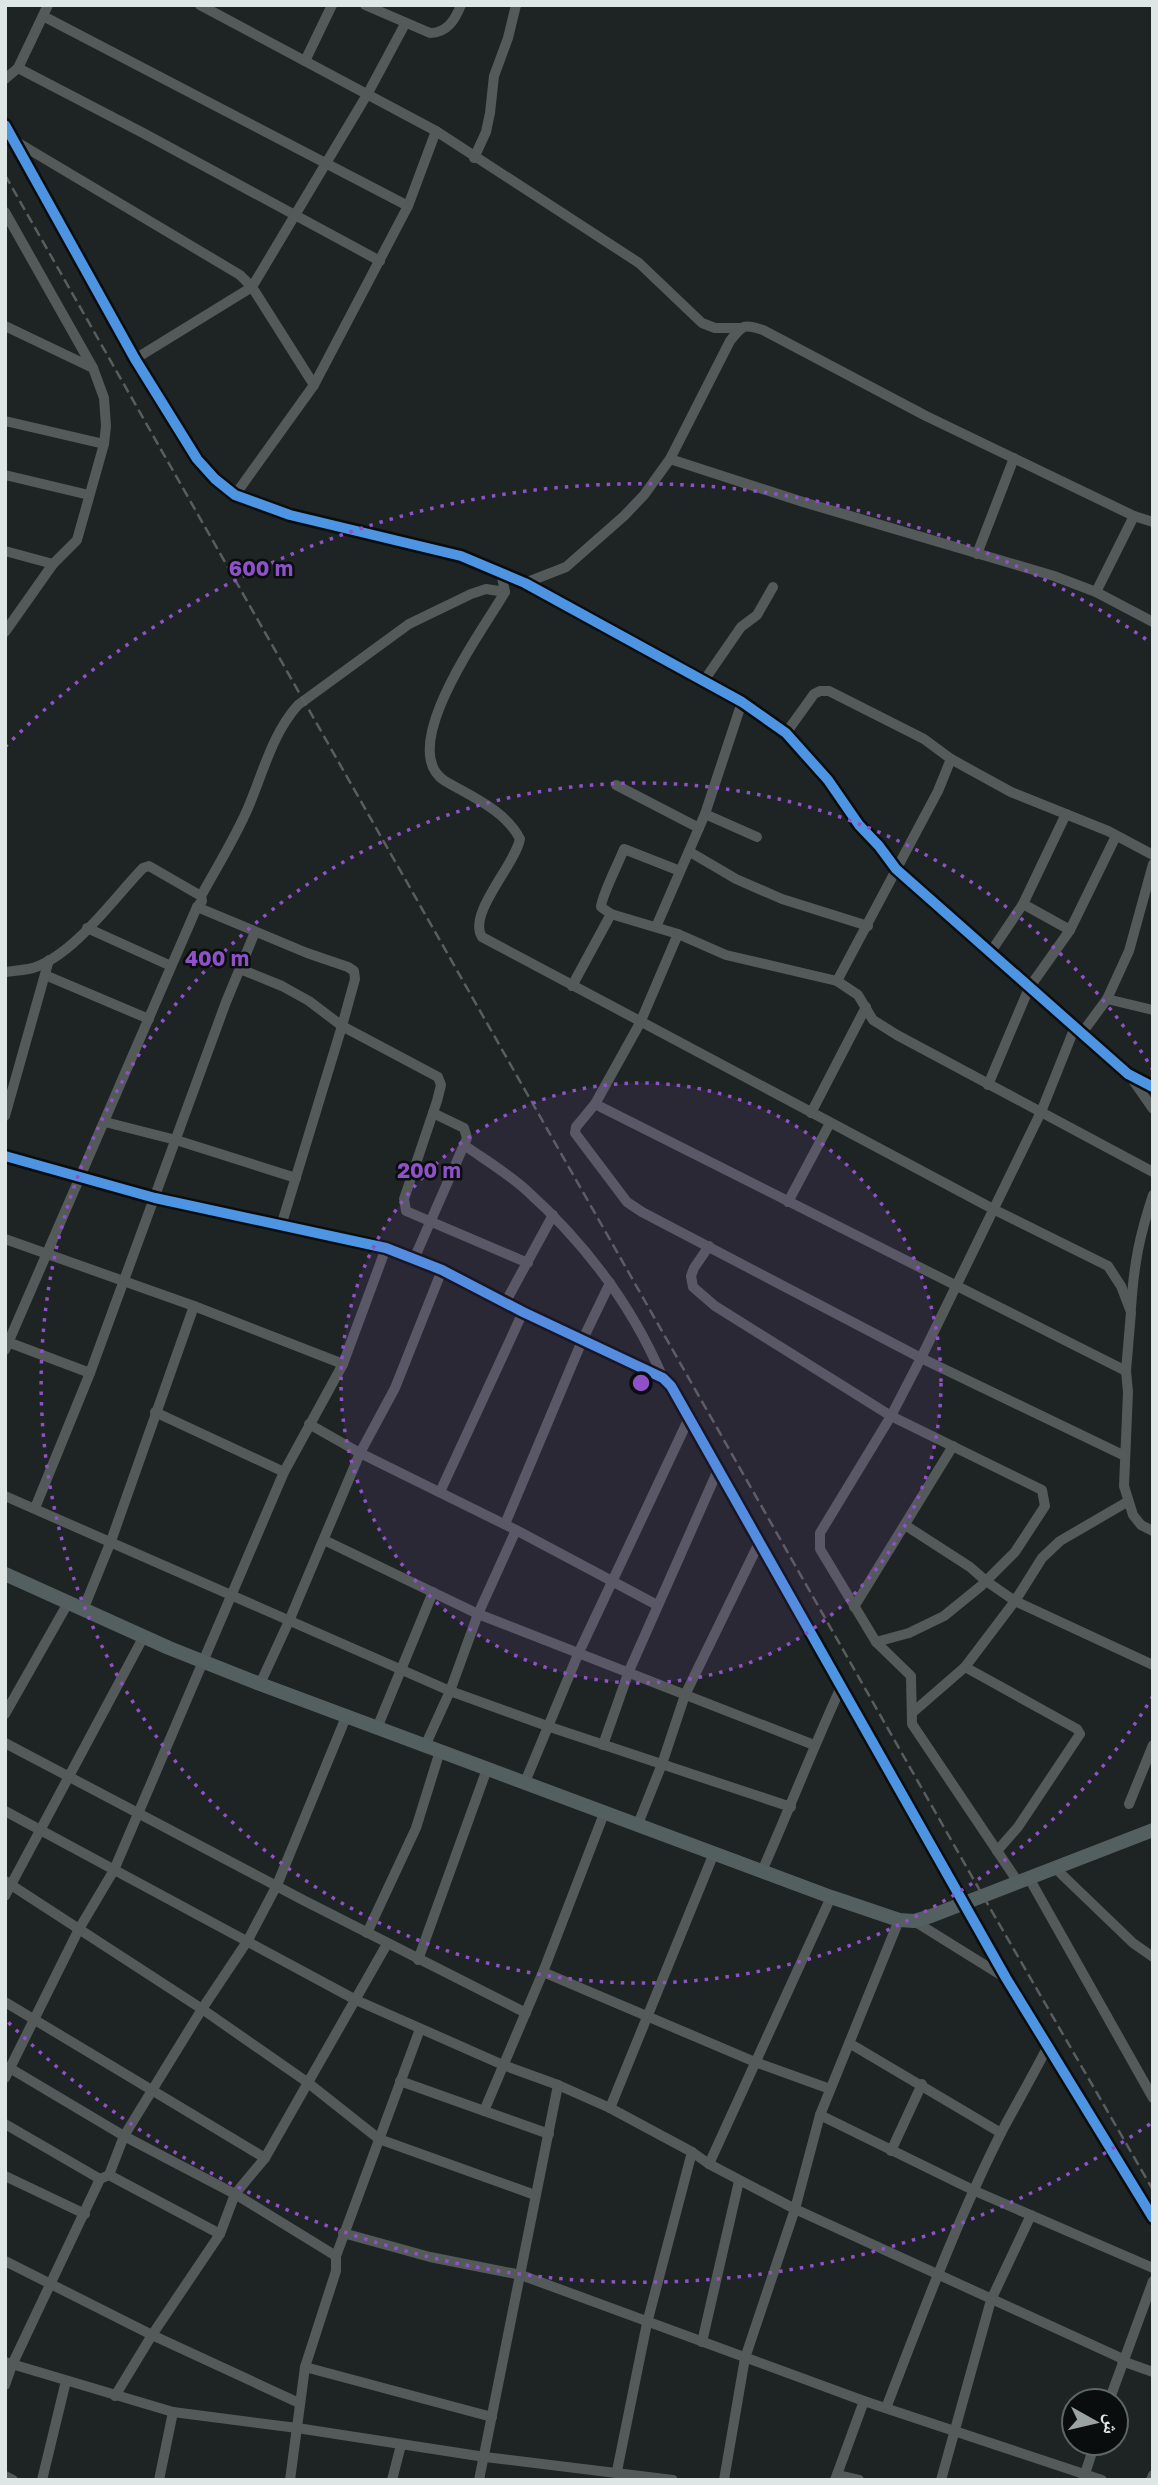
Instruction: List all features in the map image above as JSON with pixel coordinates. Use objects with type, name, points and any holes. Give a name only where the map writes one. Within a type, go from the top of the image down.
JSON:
[{"type":"main road","points":[[5,1574],[202,1661],[346,1717],[831,1896],[907,1920],[965,1903],[1153,1830]]},
{"type":"street","points":[[200,5],[436,131],[639,263],[702,323],[715,328],[740,328],[748,325],[764,330],[926,416],[1134,516],[1153,522]]},
{"type":"street","points":[[305,61],[332,5]]},
{"type":"street","points":[[365,5],[422,32],[438,33],[456,18],[461,5]]},
{"type":"street","points":[[474,158],[486,132],[494,76],[508,38],[516,5]]},
{"type":"street","points":[[5,79],[18,68],[46,11],[408,206]]},
{"type":"street","points":[[135,359],[252,287],[368,93],[405,24]]},
{"type":"street","points":[[18,68],[380,261]]},
{"type":"street","points":[[5,125],[135,359],[197,459],[215,479],[235,495],[290,514],[461,556],[525,583],[743,702],[786,733],[828,780],[859,825],[896,869],[1128,1074],[1153,1109]]},
{"type":"street","points":[[235,495],[314,385],[408,206],[436,131]]},
{"type":"street","points":[[13,139],[240,275],[252,287],[314,385]]},
{"type":"street","points":[[5,212],[93,368],[104,398],[106,426],[104,444],[77,540],[53,564],[5,632]]},
{"type":"street","points":[[5,326],[93,368]]},
{"type":"street","points":[[525,583],[566,567],[644,495],[670,459],[730,341],[740,328]]},
{"type":"street","points":[[5,421],[104,444]]},
{"type":"street","points":[[977,554],[1013,458]]},
{"type":"street","points":[[670,459],[803,502],[1054,576],[1096,592],[1153,621]]},
{"type":"street","points":[[5,475],[89,495]]},
{"type":"street","points":[[1096,592],[1134,516]]},
{"type":"street","points":[[5,551],[53,564]]},
{"type":"street","points":[[500,573],[505,592],[440,702],[428,747],[435,771],[442,779],[492,807],[520,839],[483,909],[478,923],[482,937],[995,1210],[1108,1266],[1121,1286],[1131,1312]]},
{"type":"street","points":[[703,682],[741,626],[757,615],[773,587]]},
{"type":"street","points":[[90,1373],[6,1344],[82,1177],[199,901],[247,811],[274,741],[286,719],[298,705],[409,624],[485,589],[505,592]]},
{"type":"street","points":[[786,733],[814,694],[829,691],[924,739],[951,759],[1011,792],[1116,835],[1153,855]]},
{"type":"street","points":[[656,927],[705,814],[743,702]]},
{"type":"street","points":[[836,981],[868,926],[938,791],[951,759]]},
{"type":"street","points":[[616,785],[699,828]]},
{"type":"street","points":[[705,814],[757,837]]},
{"type":"street","points":[[990,953],[1023,904],[1066,814]]},
{"type":"street","points":[[988,1085],[1029,988],[1070,930],[1116,835]]},
{"type":"street","points":[[680,871],[624,849],[600,904],[611,914],[678,934],[701,946],[746,961],[836,981],[858,995],[873,1020],[897,1035],[1153,1172]]},
{"type":"street","points":[[690,852],[736,879],[782,899],[868,926]]},
{"type":"street","points":[[1153,864],[1129,951],[1107,999],[1078,1030],[995,1210],[921,1358],[891,1416],[820,1533],[820,1549],[876,1642],[911,1676],[912,1724],[997,1851],[1023,1880],[1153,2098]]},
{"type":"street","points":[[5,972],[33,968],[67,948],[143,868],[149,866],[199,901],[255,932],[354,971],[355,979],[342,1026],[281,1226]]},
{"type":"street","points":[[1023,904],[1070,930]]},
{"type":"street","points":[[572,986],[611,914]]},
{"type":"street","points":[[87,928],[171,966]]},
{"type":"street","points":[[35,1508],[125,1283],[255,932]]},
{"type":"street","points":[[678,934],[640,1023],[595,1104],[576,1127],[575,1133],[627,1202],[921,1358],[1125,1456]]},
{"type":"street","points":[[5,1116],[10,1074],[49,960]]},
{"type":"street","points":[[240,969],[282,986],[309,1001],[342,1026],[438,1077],[441,1085],[404,1205],[406,1211],[528,1263]]},
{"type":"street","points":[[45,975],[149,1019]]},
{"type":"street","points":[[1107,999],[1153,1010]]},
{"type":"street","points":[[811,1112],[866,1007]]},
{"type":"street","points":[[1128,1074],[1153,1087]]},
{"type":"street","points":[[595,1104],[1126,1371]]},
{"type":"street","points":[[414,1259],[467,1138],[464,1128],[433,1113]]},
{"type":"street","points":[[105,1122],[176,1140],[296,1178]]},
{"type":"street","points":[[788,1202],[830,1123]]},
{"type":"street","points":[[464,1145],[524,1188],[553,1215],[610,1283],[646,1342],[663,1378]]},
{"type":"street","points":[[5,1156],[155,1198],[386,1248],[442,1270],[523,1312],[663,1378],[671,1385],[1006,1979],[1153,2218]]},
{"type":"street","points":[[1153,1195],[1137,1247],[1126,1371],[1128,1392],[1124,1486],[1133,1515],[1141,1525],[1153,1531]]},
{"type":"street","points":[[505,1303],[553,1215]]},
{"type":"street","points":[[5,1239],[194,1306],[343,1364]]},
{"type":"street","points":[[709,1246],[694,1268],[691,1276],[693,1287],[726,1313],[891,1416],[1042,1490],[1045,1506],[1015,1552],[986,1581],[944,1616],[909,1633],[876,1642]]},
{"type":"street","points":[[336,2256],[235,2194],[7,2071],[36,2019],[79,1929],[114,1870],[284,1472],[343,1364],[386,1248]]},
{"type":"street","points":[[260,1684],[360,1453],[395,1388],[442,1270]]},
{"type":"street","points":[[425,1746],[450,1690],[582,1340],[610,1283]]},
{"type":"street","points":[[83,1610],[111,1541],[194,1306]]},
{"type":"street","points":[[440,1492],[523,1312]]},
{"type":"street","points":[[155,1412],[284,1472]]},
{"type":"street","points":[[525,1782],[579,1652],[690,1416]]},
{"type":"street","points":[[309,1424],[360,1453],[511,1527],[657,1605]]},
{"type":"street","points":[[854,1607],[953,1446]]},
{"type":"street","points":[[603,1745],[629,1671],[718,1470]]},
{"type":"street","points":[[5,1496],[450,1690],[550,1727],[791,1807]]},
{"type":"street","points":[[912,1713],[965,1667],[1015,1601],[1042,1559],[1060,1541],[1127,1502]]},
{"type":"street","points":[[905,1525],[970,1567],[1015,1601],[1153,1665]]},
{"type":"street","points":[[324,1540],[478,1614],[814,1745]]},
{"type":"street","points":[[638,1824],[662,1765],[685,1695],[759,1543]]},
{"type":"street","points":[[377,1728],[433,1592]]},
{"type":"street","points":[[5,1714],[68,1603]]},
{"type":"street","points":[[5,1896],[8,1883],[40,1831],[144,1636]]},
{"type":"street","points":[[965,1667],[1077,1729],[1080,1734],[1018,1827],[997,1851]]},
{"type":"street","points":[[762,1871],[841,1687]]},
{"type":"street","points":[[5,2385],[9,2363],[52,2283],[124,2136],[248,1940],[276,1885],[346,1717]]},
{"type":"street","points":[[5,1742],[387,1944],[526,2013]]},
{"type":"street","points":[[1129,1804],[1153,1745]]},
{"type":"street","points":[[367,1933],[416,1828],[440,1751]]},
{"type":"street","points":[[418,1960],[487,1769]]},
{"type":"street","points":[[5,1811],[356,2000],[503,2065],[610,2108],[795,2209],[1153,2372]]},
{"type":"street","points":[[484,2111],[543,1972],[605,1811]]},
{"type":"street","points":[[610,2108],[713,1853]]},
{"type":"street","points":[[1055,1868],[1133,1943],[1153,1957]]},
{"type":"street","points":[[8,1883],[202,2009],[307,2082],[379,2139],[536,2195]]},
{"type":"street","points":[[709,2164],[831,1896]]},
{"type":"street","points":[[724,2480],[745,2358],[795,2209],[820,2115],[849,2043],[907,1920],[1006,1979]]},
{"type":"street","points":[[115,2396],[152,2335],[220,2234],[235,2194],[265,2158],[387,1944]]},
{"type":"street","points":[[543,1972],[755,2062],[830,2089]]},
{"type":"street","points":[[5,2002],[265,2158]]},
{"type":"street","points":[[290,2480],[305,2367],[335,2271],[336,2256],[420,2029]]},
{"type":"street","points":[[849,2043],[1001,2133]]},
{"type":"street","points":[[886,2408],[938,2274],[975,2191],[1001,2133],[1048,2046]]},
{"type":"street","points":[[400,2081],[549,2134]]},
{"type":"street","points":[[891,2151],[922,2084]]},
{"type":"street","points":[[479,2480],[558,2085]]},
{"type":"street","points":[[820,2115],[975,2191],[1153,2268]]},
{"type":"street","points":[[5,2124],[220,2234]]},
{"type":"street","points":[[617,2471],[647,2323],[692,2152]]},
{"type":"street","points":[[5,2176],[85,2214]]},
{"type":"street","points":[[702,2342],[740,2181]]},
{"type":"street","points":[[941,2480],[991,2300],[1031,2215]]},
{"type":"street","points":[[343,2233],[430,2256],[521,2275],[864,2401],[1084,2477],[1102,2480]]},
{"type":"street","points":[[5,2260],[152,2335],[299,2403]]},
{"type":"street","points":[[1113,2387],[1153,2281]]},
{"type":"street","points":[[9,2363],[173,2412],[297,2428],[593,2474],[617,2471],[673,2480]]},
{"type":"street","points":[[305,2367],[492,2417]]},
{"type":"street","points":[[42,2480],[66,2381]]},
{"type":"street","points":[[859,2480],[836,2477],[864,2401]]},
{"type":"street","points":[[159,2480],[173,2412]]},
{"type":"street","points":[[391,2480],[401,2445]]},
{"type":"street","points":[[1084,2477],[1090,2457]]},
{"type":"street","points":[[1151,2480],[1153,2474]]},
{"type":"street","points":[[5,2476],[13,2480]]},
{"type":"railway","points":[[5,175],[983,1896],[1153,2190]]},
{"type":"cycle path","points":[[5,125],[135,359],[197,459],[215,479],[235,495],[290,515],[461,556],[525,583],[742,702],[786,733],[828,780],[859,825],[896,869],[1128,1074],[1153,1087]]},
{"type":"cycle path","points":[[5,1156],[155,1198],[386,1248],[442,1270],[523,1312],[663,1378],[671,1386],[1006,1978],[1153,2218]]}]
